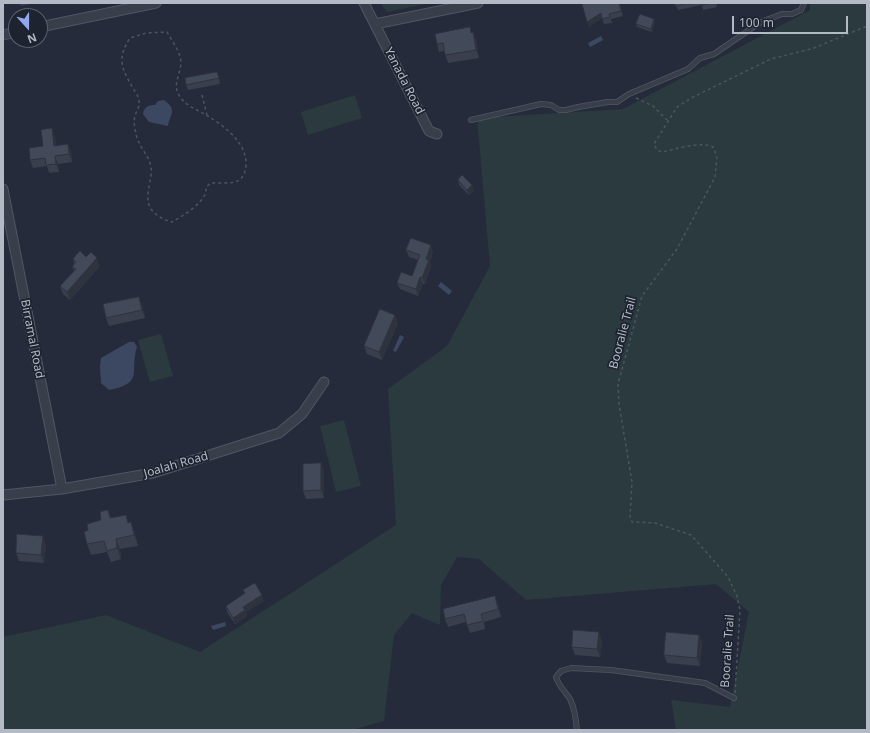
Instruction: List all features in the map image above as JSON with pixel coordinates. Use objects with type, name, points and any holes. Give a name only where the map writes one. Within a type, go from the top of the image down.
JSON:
[{"type":"street","points":[[48,25],[156,3]]},
{"type":"street","name":"Yanada Road","points":[[364,3],[429,132],[437,134]]},
{"type":"street","points":[[375,24],[478,3]]},
{"type":"street","name":"Birramal Road","points":[[3,189],[62,489]]},
{"type":"street","name":"Joalah Road","points":[[3,495],[62,489],[153,473],[279,433],[302,414],[324,382]]},
{"type":"lane","points":[[471,120],[541,104],[551,105],[559,110],[566,110],[578,106],[617,102],[629,94],[688,69],[700,58],[714,54],[761,22],[782,14],[792,14],[801,10],[804,3]]},
{"type":"lane","points":[[576,730],[575,712],[569,697],[558,685],[556,677],[560,671],[571,668],[611,670],[705,683],[734,698]]},
{"type":"path","name":"Booralie Trail","points":[[734,698],[740,610],[737,596],[728,577],[691,535],[655,523],[632,522],[630,517],[632,482],[619,404],[618,384],[642,296],[677,249],[715,177],[717,157],[714,147],[708,144],[662,152],[657,150],[654,144],[677,107],[693,96],[771,59],[814,48],[867,26]]},
{"type":"path","points":[[202,95],[207,115],[233,135],[245,152],[245,172],[240,179],[234,183],[211,183],[206,187],[205,196],[186,213],[172,222],[165,220],[151,209],[149,202],[151,167],[136,136],[134,122],[140,103],[122,65],[122,50],[130,38],[146,33],[166,32],[180,56],[180,70],[176,85],[178,94],[184,102],[207,115]]},
{"type":"path","points":[[629,94],[653,106],[668,121]]},
{"type":"shaded area","points":[[380,3],[431,3],[387,12]]},
{"type":"shaded area","points":[[810,3],[867,3],[867,730],[676,730],[671,700],[730,707],[749,612],[716,584],[526,600],[479,559],[457,557],[441,585],[440,625],[412,613],[394,635],[384,721],[352,730],[3,730],[3,637],[106,615],[200,652],[396,525],[388,389],[447,346],[490,266],[477,118],[623,109],[810,10]]},
{"type":"shaded area","points":[[355,95],[362,118],[308,135],[301,112]]},
{"type":"shaded area","points":[[161,334],[173,376],[150,382],[138,340]]},
{"type":"shaded area","points":[[344,420],[361,486],[336,492],[320,426]]},
{"type":"water","points":[[601,36],[603,40],[590,47],[588,43]]},
{"type":"water","points":[[164,100],[172,109],[168,126],[149,122],[143,114],[145,108],[155,105],[158,101]]},
{"type":"water","points":[[441,282],[452,291],[449,295],[438,286]]},
{"type":"water","points":[[400,335],[404,337],[396,352],[393,351]]},
{"type":"water","points":[[129,342],[134,342],[137,347],[134,375],[132,380],[127,384],[109,390],[101,383],[101,358]]},
{"type":"water","points":[[225,622],[226,626],[213,630],[211,626]]},
{"type":"building","points":[[619,3],[621,11],[609,14],[610,17],[602,19],[601,13],[587,22],[582,4]]},
{"type":"building","points":[[675,3],[688,3],[676,6]]},
{"type":"building","points":[[701,3],[712,3],[702,5]]},
{"type":"building","points":[[640,14],[654,19],[651,29],[636,24]]},
{"type":"building","points":[[470,27],[471,33],[473,32],[476,50],[445,55],[443,43],[437,44],[435,34]]},
{"type":"building","points":[[217,72],[219,78],[186,85],[185,78]]},
{"type":"building","points":[[52,128],[54,146],[68,144],[69,154],[55,156],[56,164],[46,165],[45,158],[30,160],[29,148],[43,146],[41,130]]},
{"type":"building","points":[[462,175],[472,185],[467,190],[458,180]]},
{"type":"building","points":[[411,238],[431,245],[426,259],[429,260],[422,278],[420,277],[416,289],[397,283],[401,272],[412,276],[420,255],[406,250]]},
{"type":"building","points":[[80,251],[86,257],[91,252],[97,258],[67,292],[60,286],[76,269],[72,267],[76,262],[73,259]]},
{"type":"building","points":[[139,297],[142,310],[106,318],[103,304]]},
{"type":"building","points":[[380,309],[395,315],[379,352],[364,346]]},
{"type":"building","points":[[321,463],[321,490],[303,491],[303,464]]},
{"type":"building","points":[[108,510],[110,518],[126,515],[128,523],[131,522],[134,535],[116,539],[117,548],[107,551],[104,541],[87,544],[84,532],[88,530],[87,524],[101,520],[100,512]]},
{"type":"building","points":[[17,534],[43,536],[41,555],[16,553]]},
{"type":"building","points":[[255,583],[262,595],[243,607],[245,610],[233,618],[226,606],[245,593],[243,590]]},
{"type":"building","points":[[495,596],[498,609],[481,614],[483,621],[467,625],[464,614],[445,619],[443,609]]},
{"type":"building","points":[[573,630],[599,632],[597,649],[572,647]]},
{"type":"building","points":[[666,632],[699,635],[697,658],[664,655]]}]
